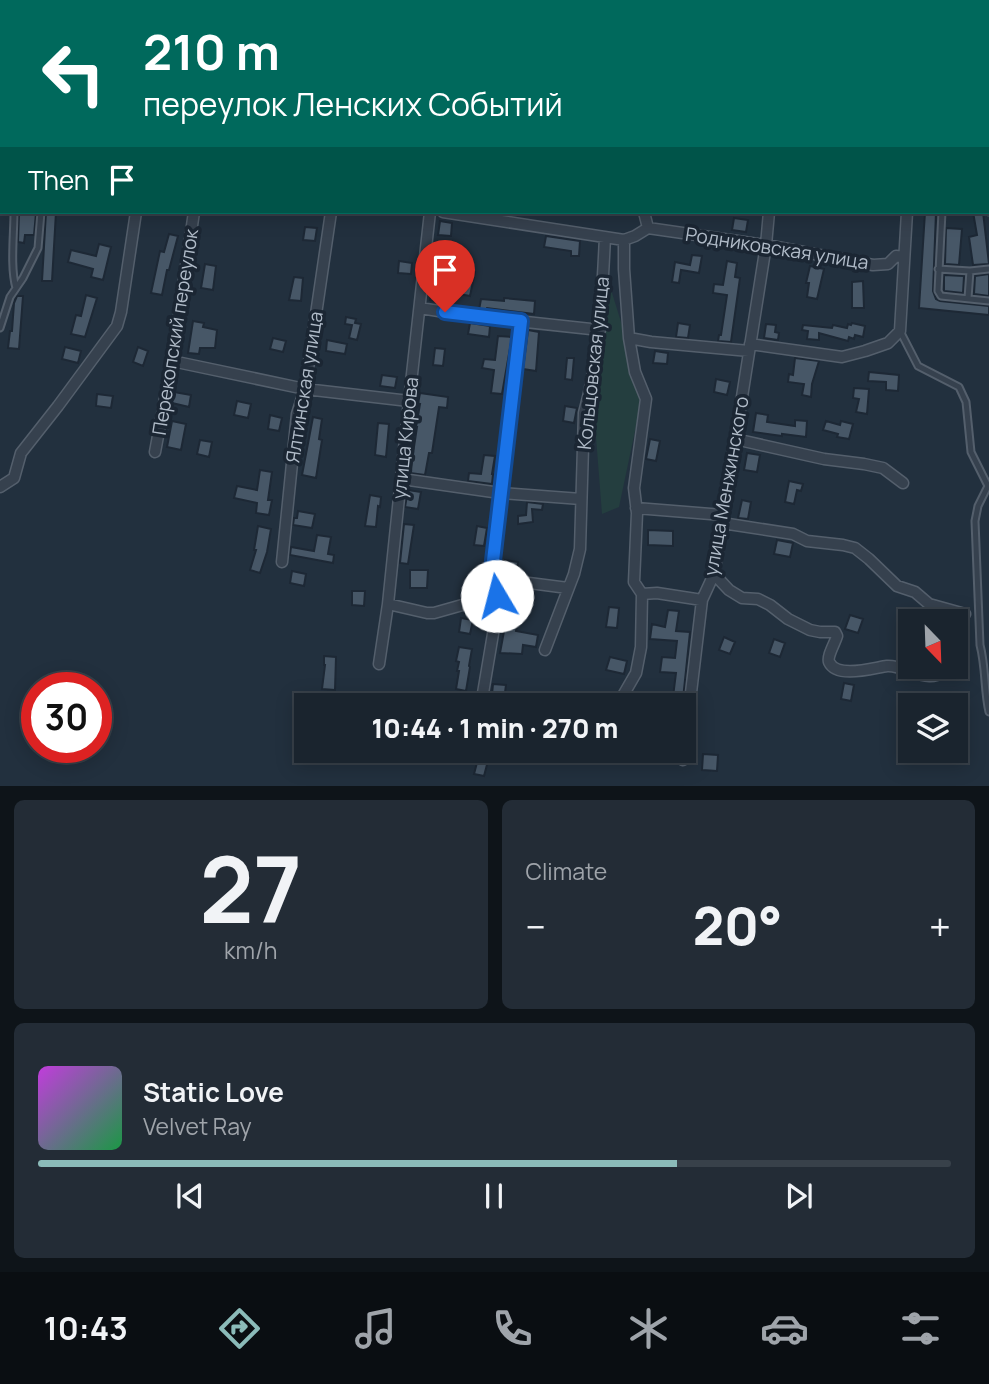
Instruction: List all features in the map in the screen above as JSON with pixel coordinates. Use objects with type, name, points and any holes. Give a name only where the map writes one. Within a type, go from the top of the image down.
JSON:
[{"type":"street","points":[[0,487],[14,478],[21,453],[117,326],[136,214]]},
{"type":"street","name":"Перекопский переулок","points":[[155,452],[172,361],[194,214]]},
{"type":"street","name":"Ялтинская улица","points":[[282,562],[297,414],[305,389],[331,214]]},
{"type":"street","name":"улица Кирова","points":[[379,664],[388,604],[430,214]]},
{"type":"street","points":[[456,214],[624,240],[648,228],[644,214]]},
{"type":"street","name":"улица Менжинского","points":[[691,693],[702,600],[714,574],[769,214]]},
{"type":"street","points":[[629,338],[842,357],[888,343],[900,331],[907,214]]},
{"type":"street","name":"Родниковская улица","points":[[648,228],[766,245],[873,265],[888,264],[896,256],[904,257]]},
{"type":"street","name":"Кольцовская улица","points":[[545,650],[574,574],[580,549],[584,413],[600,330],[605,237]]},
{"type":"street","name":"Кольцовская улица","points":[[624,240],[629,338],[635,372],[646,399],[634,488],[634,582],[642,594],[641,647],[636,673],[624,693]]},
{"type":"street","points":[[419,308],[600,330]]},
{"type":"street","points":[[483,693],[495,622],[497,596],[491,578],[521,321]]},
{"type":"street","points":[[172,361],[305,389],[409,401]]},
{"type":"street","points":[[735,439],[883,468],[903,483]]},
{"type":"street","points":[[401,479],[500,493],[581,499]]},
{"type":"street","points":[[636,508],[722,519],[793,534],[807,541],[855,548],[897,586],[915,592],[929,604],[947,609]]},
{"type":"street","points":[[714,574],[729,590],[742,598],[758,599],[810,630],[835,632],[837,636],[828,659],[837,669],[858,671],[890,666],[898,668]]},
{"type":"street","points":[[388,604],[434,613],[473,602],[479,598],[491,578]]},
{"type":"street","points":[[491,578],[568,588]]},
{"type":"street","points":[[642,594],[657,593],[702,600]]},
{"type":"lane","points":[[14,214],[13,256],[16,288]]},
{"type":"lane","points":[[0,328],[10,298],[38,248],[41,214]]},
{"type":"lane","points":[[942,214],[938,291],[941,296],[989,301]]},
{"type":"lane","points":[[938,269],[989,270]]},
{"type":"lane","points":[[968,298],[970,271]]},
{"type":"lane","points":[[900,331],[918,366],[959,387],[966,402],[971,452],[989,486],[978,506],[975,521],[979,631],[989,712]]},
{"type":"green space","points":[[604,267],[643,393],[619,507],[602,514],[596,437]]},
{"type":"building","points":[[19,214],[36,214],[34,235],[25,235],[24,243],[18,242]]},
{"type":"building","points":[[46,214],[56,214],[52,281],[42,281]]},
{"type":"building","points":[[925,214],[936,214],[933,291],[936,299],[989,306],[989,315],[919,308]]},
{"type":"building","points":[[973,214],[983,214],[989,264],[973,265],[969,237],[977,235]]},
{"type":"building","points":[[734,218],[748,220],[746,232],[732,230]]},
{"type":"building","points":[[440,221],[452,223],[451,236],[438,235]]},
{"type":"building","points":[[305,227],[317,228],[315,241],[303,240]]},
{"type":"building","points":[[946,228],[962,229],[959,265],[945,264]]},
{"type":"building","points":[[169,234],[178,236],[162,295],[151,293],[160,251],[164,252]]},
{"type":"building","points":[[546,236],[580,241],[579,256],[571,256],[571,251],[544,247]]},
{"type":"building","points":[[99,244],[111,247],[103,280],[91,277],[93,269],[68,262],[71,250],[96,256]]},
{"type":"building","points":[[692,255],[702,256],[699,273],[681,270],[679,283],[672,282],[675,262],[690,265]]},
{"type":"building","points":[[399,261],[412,263],[411,274],[398,273]]},
{"type":"building","points":[[727,261],[737,263],[735,277],[740,278],[731,342],[718,341],[727,295],[713,293],[714,284],[723,285]]},
{"type":"building","points":[[205,264],[216,266],[213,290],[201,288]]},
{"type":"building","points":[[810,266],[824,269],[817,299],[807,297],[809,283],[806,283]]},
{"type":"building","points":[[434,267],[447,270],[441,302],[430,300]]},
{"type":"building","points":[[451,268],[475,272],[470,296],[459,294],[462,279],[450,277]]},
{"type":"building","points":[[989,274],[989,296],[974,294],[975,276]]},
{"type":"building","points":[[944,275],[964,276],[963,293],[944,291]]},
{"type":"building","points":[[294,277],[303,278],[301,301],[289,300]]},
{"type":"building","points":[[863,281],[864,308],[852,308],[852,282]]},
{"type":"building","points":[[86,295],[97,298],[85,337],[71,334],[76,315],[81,316]]},
{"type":"building","points":[[17,296],[23,296],[19,349],[8,348]]},
{"type":"building","points":[[504,298],[535,301],[534,314],[487,308],[479,310],[481,299],[504,301]]},
{"type":"building","points":[[346,317],[356,319],[355,323],[361,324],[357,340],[349,338],[352,325],[345,324]]},
{"type":"building","points":[[193,321],[204,323],[203,327],[217,330],[215,348],[200,348],[199,354],[188,353]]},
{"type":"building","points":[[470,323],[490,326],[489,337],[468,334]]},
{"type":"building","points":[[678,323],[690,325],[688,338],[676,337]]},
{"type":"building","points":[[766,324],[776,325],[778,340],[764,338]]},
{"type":"building","points":[[848,324],[865,326],[863,337],[855,335],[854,339],[849,337],[848,341],[819,333],[819,340],[807,339],[808,331],[802,330],[803,325],[847,328]]},
{"type":"building","points":[[528,330],[539,332],[536,371],[523,369]]},
{"type":"building","points":[[498,336],[512,337],[502,394],[491,393],[494,370],[482,368],[484,359],[495,360]]},
{"type":"building","points":[[273,338],[286,341],[283,352],[270,349]]},
{"type":"building","points":[[327,340],[347,344],[345,354],[326,351]]},
{"type":"building","points":[[65,347],[81,351],[78,363],[62,359]]},
{"type":"building","points":[[138,347],[148,351],[143,366],[133,362]]},
{"type":"building","points":[[435,348],[445,349],[443,366],[433,365]]},
{"type":"building","points":[[655,351],[668,353],[667,364],[653,363]]},
{"type":"building","points":[[567,358],[574,358],[572,380],[565,379]]},
{"type":"building","points":[[795,358],[819,361],[811,397],[802,395],[804,384],[788,382],[789,374],[793,375]]},
{"type":"building","points":[[869,372],[899,375],[898,391],[886,390],[886,382],[868,381]]},
{"type":"building","points":[[382,375],[397,377],[395,388],[380,386]]},
{"type":"building","points":[[716,379],[730,382],[727,395],[714,392]]},
{"type":"building","points":[[854,388],[869,389],[867,414],[856,412],[859,399],[853,398]]},
{"type":"building","points":[[174,392],[191,395],[189,407],[172,403]]},
{"type":"building","points":[[420,393],[448,397],[447,408],[439,407],[432,453],[429,453],[425,475],[410,473]]},
{"type":"building","points":[[97,394],[113,396],[111,408],[96,406]]},
{"type":"building","points":[[237,401],[251,404],[248,418],[234,415]]},
{"type":"building","points":[[565,406],[577,408],[574,423],[563,421]]},
{"type":"building","points":[[756,413],[768,415],[767,422],[795,426],[795,420],[807,421],[806,437],[753,432]]},
{"type":"building","points":[[270,415],[282,418],[279,431],[268,429]]},
{"type":"building","points":[[313,417],[322,419],[319,439],[322,440],[316,478],[302,475]]},
{"type":"building","points":[[172,421],[186,424],[181,450],[167,447]]},
{"type":"building","points":[[826,421],[840,425],[841,421],[853,424],[849,439],[823,430]]},
{"type":"building","points":[[378,423],[389,424],[386,457],[375,455]]},
{"type":"building","points":[[650,439],[660,441],[656,461],[646,459]]},
{"type":"building","points":[[200,440],[212,442],[209,457],[197,454]]},
{"type":"building","points":[[747,453],[760,455],[757,472],[744,470]]},
{"type":"building","points":[[484,455],[495,456],[492,484],[468,481],[469,473],[481,474]]},
{"type":"building","points":[[260,470],[272,472],[269,515],[256,513],[257,503],[234,498],[237,486],[257,490]]},
{"type":"building","points":[[789,481],[803,484],[801,491],[797,490],[794,504],[785,502]]},
{"type":"building","points":[[408,490],[421,492],[418,509],[405,507]]},
{"type":"building","points":[[370,495],[381,497],[376,527],[365,526]]},
{"type":"building","points":[[742,500],[751,502],[748,519],[738,518]]},
{"type":"building","points":[[527,502],[543,504],[542,510],[532,509],[533,522],[518,524],[518,516],[526,515]]},
{"type":"building","points":[[298,511],[315,514],[312,528],[293,525]]},
{"type":"building","points":[[404,524],[414,525],[408,564],[400,563]]},
{"type":"building","points":[[258,526],[271,529],[260,573],[250,570],[256,550]]},
{"type":"building","points":[[477,526],[487,528],[484,546],[474,545]]},
{"type":"building","points":[[648,530],[673,531],[673,546],[648,545]]},
{"type":"building","points":[[317,535],[331,537],[328,554],[334,555],[333,563],[290,555],[291,547],[314,551]]},
{"type":"building","points":[[777,540],[793,543],[790,557],[774,554]]},
{"type":"building","points":[[505,560],[518,562],[517,574],[504,572]]},
{"type":"building","points":[[410,570],[428,570],[427,588],[410,588]]},
{"type":"building","points":[[292,571],[306,574],[304,586],[290,583]]},
{"type":"building","points":[[352,591],[365,591],[364,606],[352,605]]},
{"type":"building","points":[[507,601],[517,604],[512,625],[517,626],[516,631],[538,635],[536,647],[523,645],[522,654],[500,653]]},
{"type":"building","points":[[609,607],[619,608],[617,628],[606,627]]},
{"type":"building","points":[[668,610],[679,611],[676,631],[690,632],[684,693],[674,693],[676,673],[660,672],[662,657],[675,658],[677,641],[650,639],[652,624],[665,627]]},
{"type":"building","points":[[850,615],[863,619],[858,633],[845,629]]},
{"type":"building","points":[[461,618],[473,620],[470,634],[459,632]]},
{"type":"building","points":[[724,637],[735,642],[730,654],[719,650]]},
{"type":"building","points":[[774,639],[785,643],[780,657],[769,653]]},
{"type":"building","points":[[459,647],[472,649],[466,691],[456,689]]},
{"type":"building","points":[[324,656],[336,657],[335,690],[322,689]]},
{"type":"building","points":[[610,657],[627,661],[624,674],[606,670]]},
{"type":"building","points":[[844,683],[854,685],[851,701],[841,699]]},
{"type":"building","points":[[493,684],[506,685],[505,693],[492,693]]},
{"type":"building","points":[[703,754],[718,755],[717,771],[702,770]]},
{"type":"building","points":[[477,763],[487,763],[484,776],[474,774]]},
{"type":"route","points":[[445,312],[521,321],[491,578],[497,596]]}]
